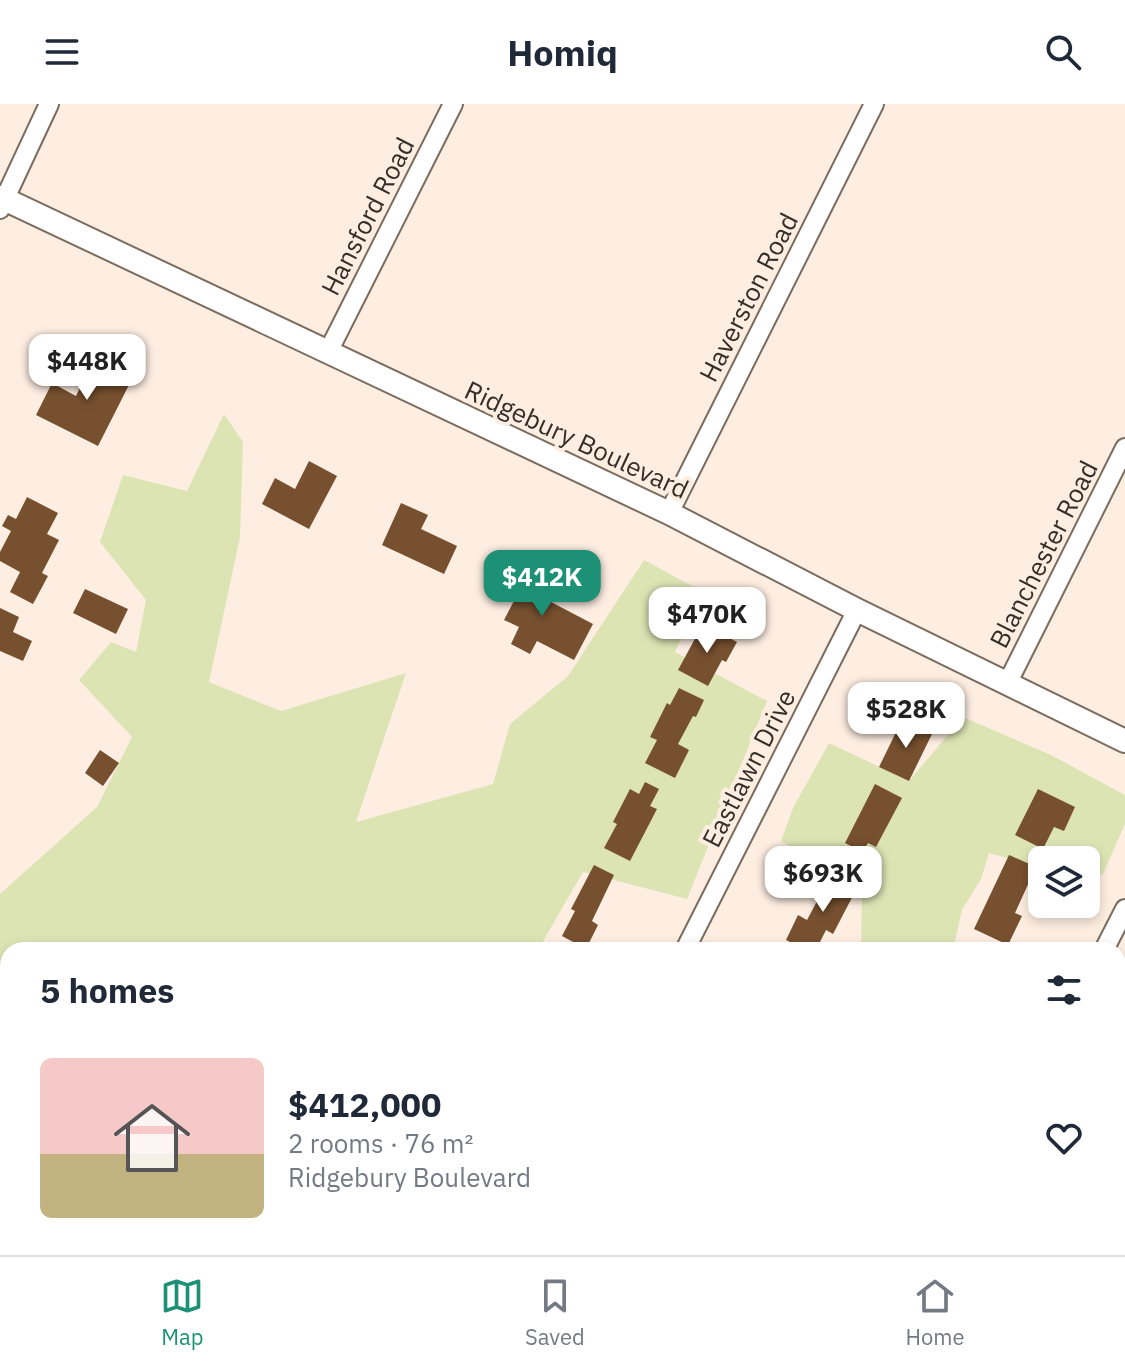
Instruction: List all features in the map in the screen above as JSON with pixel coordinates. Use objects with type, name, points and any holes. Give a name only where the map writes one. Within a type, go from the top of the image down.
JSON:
[{"type":"street","points":[[2,202],[49,104]]},
{"type":"street","name":"Hansford Road","points":[[328,352],[453,104]]},
{"type":"street","name":"Haverston Road","points":[[669,513],[874,104]]},
{"type":"street","name":"Ridgebury Boulevard","points":[[2,202],[669,513],[857,610],[1125,741]]},
{"type":"street","name":"Blanchester Road","points":[[1007,684],[1125,448]]},
{"type":"street","name":"Eastlawn Drive","points":[[689,942],[857,610]]},
{"type":"street","points":[[1108,942],[1125,909]]},
{"type":"green space","points":[[224,414],[243,442],[240,537],[209,682],[281,711],[406,673],[356,822],[493,784],[510,724],[568,676],[644,560],[703,592],[675,652],[767,701],[687,899],[583,872],[543,942],[0,942],[0,894],[97,807],[132,737],[79,680],[111,642],[136,652],[146,600],[100,542],[123,475],[187,491]]},
{"type":"green space","points":[[963,717],[1051,755],[1125,795],[1125,824],[1100,875],[1100,846],[1028,846],[1028,864],[989,853],[981,879],[962,910],[955,942],[861,942],[862,886],[781,841],[793,808],[829,743],[909,781]]},
{"type":"building","points":[[95,357],[133,377],[98,446],[36,415],[52,383],[76,396]]},
{"type":"building","points":[[309,461],[337,476],[309,529],[262,504],[275,478],[295,489]]},
{"type":"building","points":[[27,497],[58,513],[47,534],[59,540],[42,573],[48,576],[33,604],[10,592],[20,572],[0,561],[0,552],[11,531],[2,526],[8,515],[16,519]]},
{"type":"building","points":[[401,503],[428,515],[421,529],[457,546],[444,574],[382,545]]},
{"type":"building","points":[[516,563],[540,575],[532,592],[593,624],[574,660],[537,641],[530,654],[511,644],[519,627],[504,620],[516,597],[502,590]]},
{"type":"building","points":[[85,589],[128,609],[116,634],[73,613]]},
{"type":"building","points":[[0,608],[19,617],[13,632],[32,641],[23,661],[0,651]]},
{"type":"building","points":[[703,624],[737,642],[726,662],[722,660],[708,686],[678,670]]},
{"type":"building","points":[[679,688],[704,700],[678,744],[689,750],[675,778],[645,763],[657,740],[650,737],[667,703],[670,705]]},
{"type":"building","points":[[902,720],[932,734],[909,781],[879,767]]},
{"type":"building","points":[[100,750],[119,763],[103,786],[85,773]]},
{"type":"building","points":[[645,782],[659,789],[650,806],[657,809],[630,861],[604,848],[630,789],[639,794]]},
{"type":"building","points":[[875,784],[902,798],[876,847],[868,843],[863,852],[845,843]]},
{"type":"building","points":[[1038,789],[1075,807],[1064,831],[1054,827],[1044,846],[1037,846],[1015,835]]},
{"type":"building","points":[[1009,855],[1028,863],[1028,885],[1015,913],[1022,916],[1009,942],[1002,942],[974,929]]},
{"type":"building","points":[[594,865],[614,875],[592,921],[598,925],[590,942],[573,942],[562,936],[575,911],[571,909]]},
{"type":"building","points":[[832,873],[858,886],[833,934],[826,930],[820,942],[786,940],[798,915],[807,920]]}]
